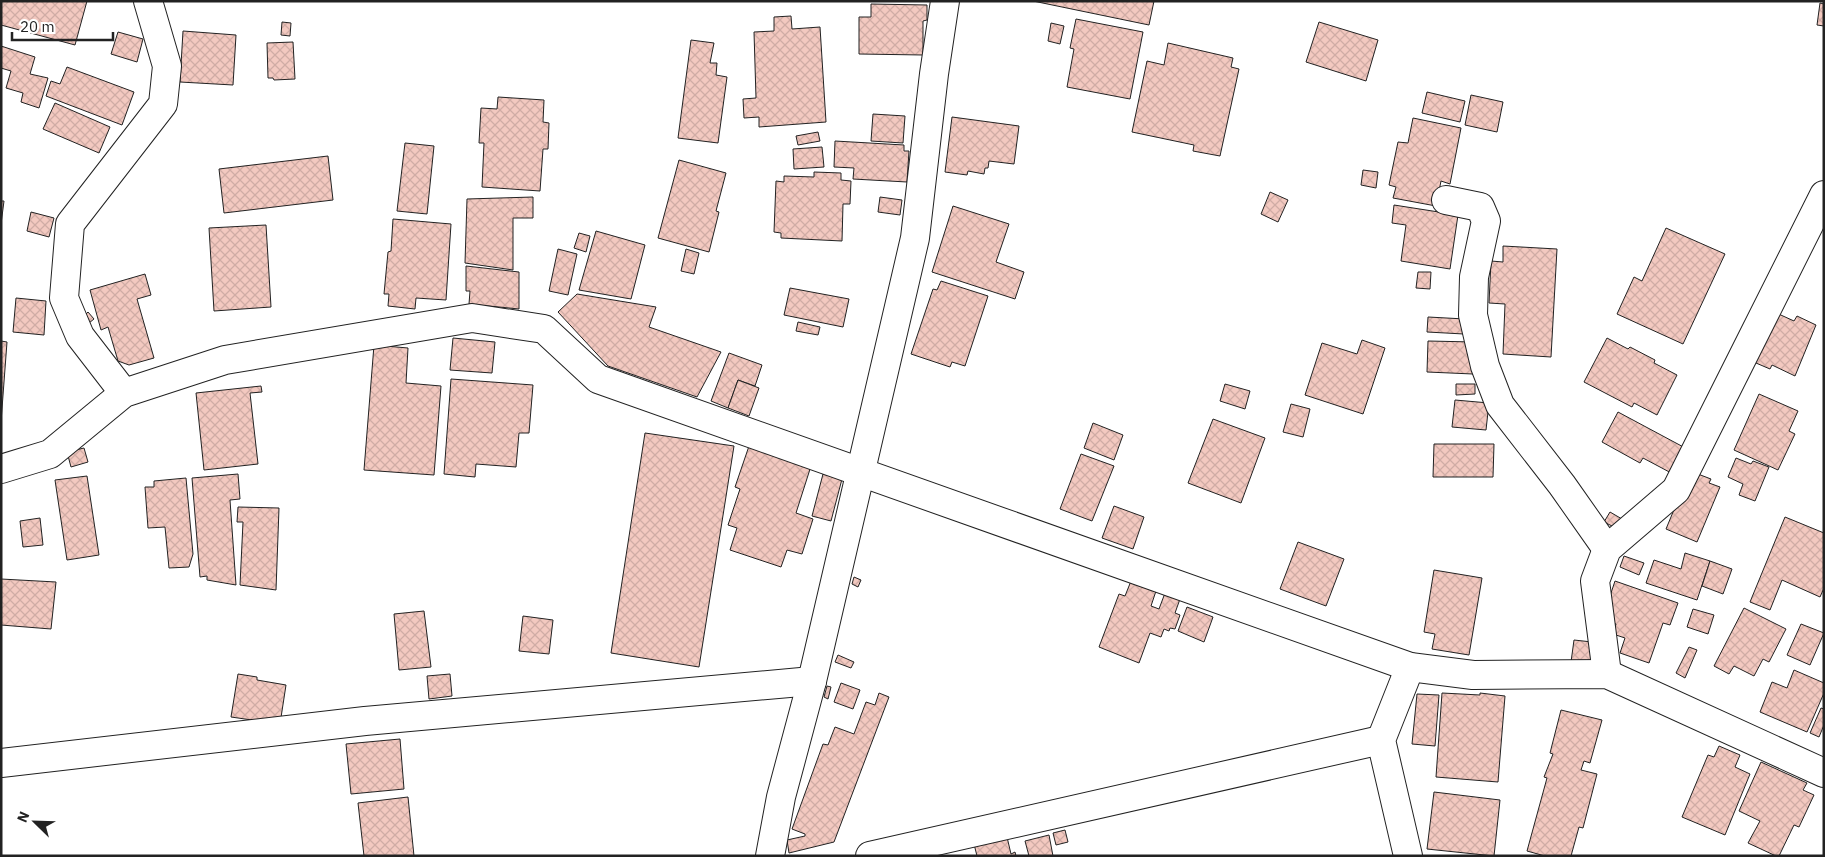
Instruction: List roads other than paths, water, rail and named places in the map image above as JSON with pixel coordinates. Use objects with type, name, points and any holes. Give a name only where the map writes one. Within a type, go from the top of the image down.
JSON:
[{"type":"street","points":[[124,393],[80,336],[64,298],[70,224],[163,104],[167,66],[148,1]]},
{"type":"street","points":[[770,856],[781,797],[812,681],[915,238],[934,74],[945,1]]},
{"type":"street","points":[[1607,674],[1595,581],[1607,549],[1676,490],[1824,195]]},
{"type":"street","points":[[1446,200],[1480,207],[1486,221],[1474,277],[1473,316],[1485,366],[1500,405],[1562,485],[1607,549]]},
{"type":"street","points":[[1,469],[50,454],[124,393],[225,360],[472,318],[544,329],[598,379],[862,471],[1410,667],[1473,675],[1607,674],[1824,773]]},
{"type":"street","points":[[1408,856],[1381,740],[1410,667]]},
{"type":"street","points":[[1,763],[366,721],[812,681]]},
{"type":"street","points":[[870,856],[1381,740]]}]
